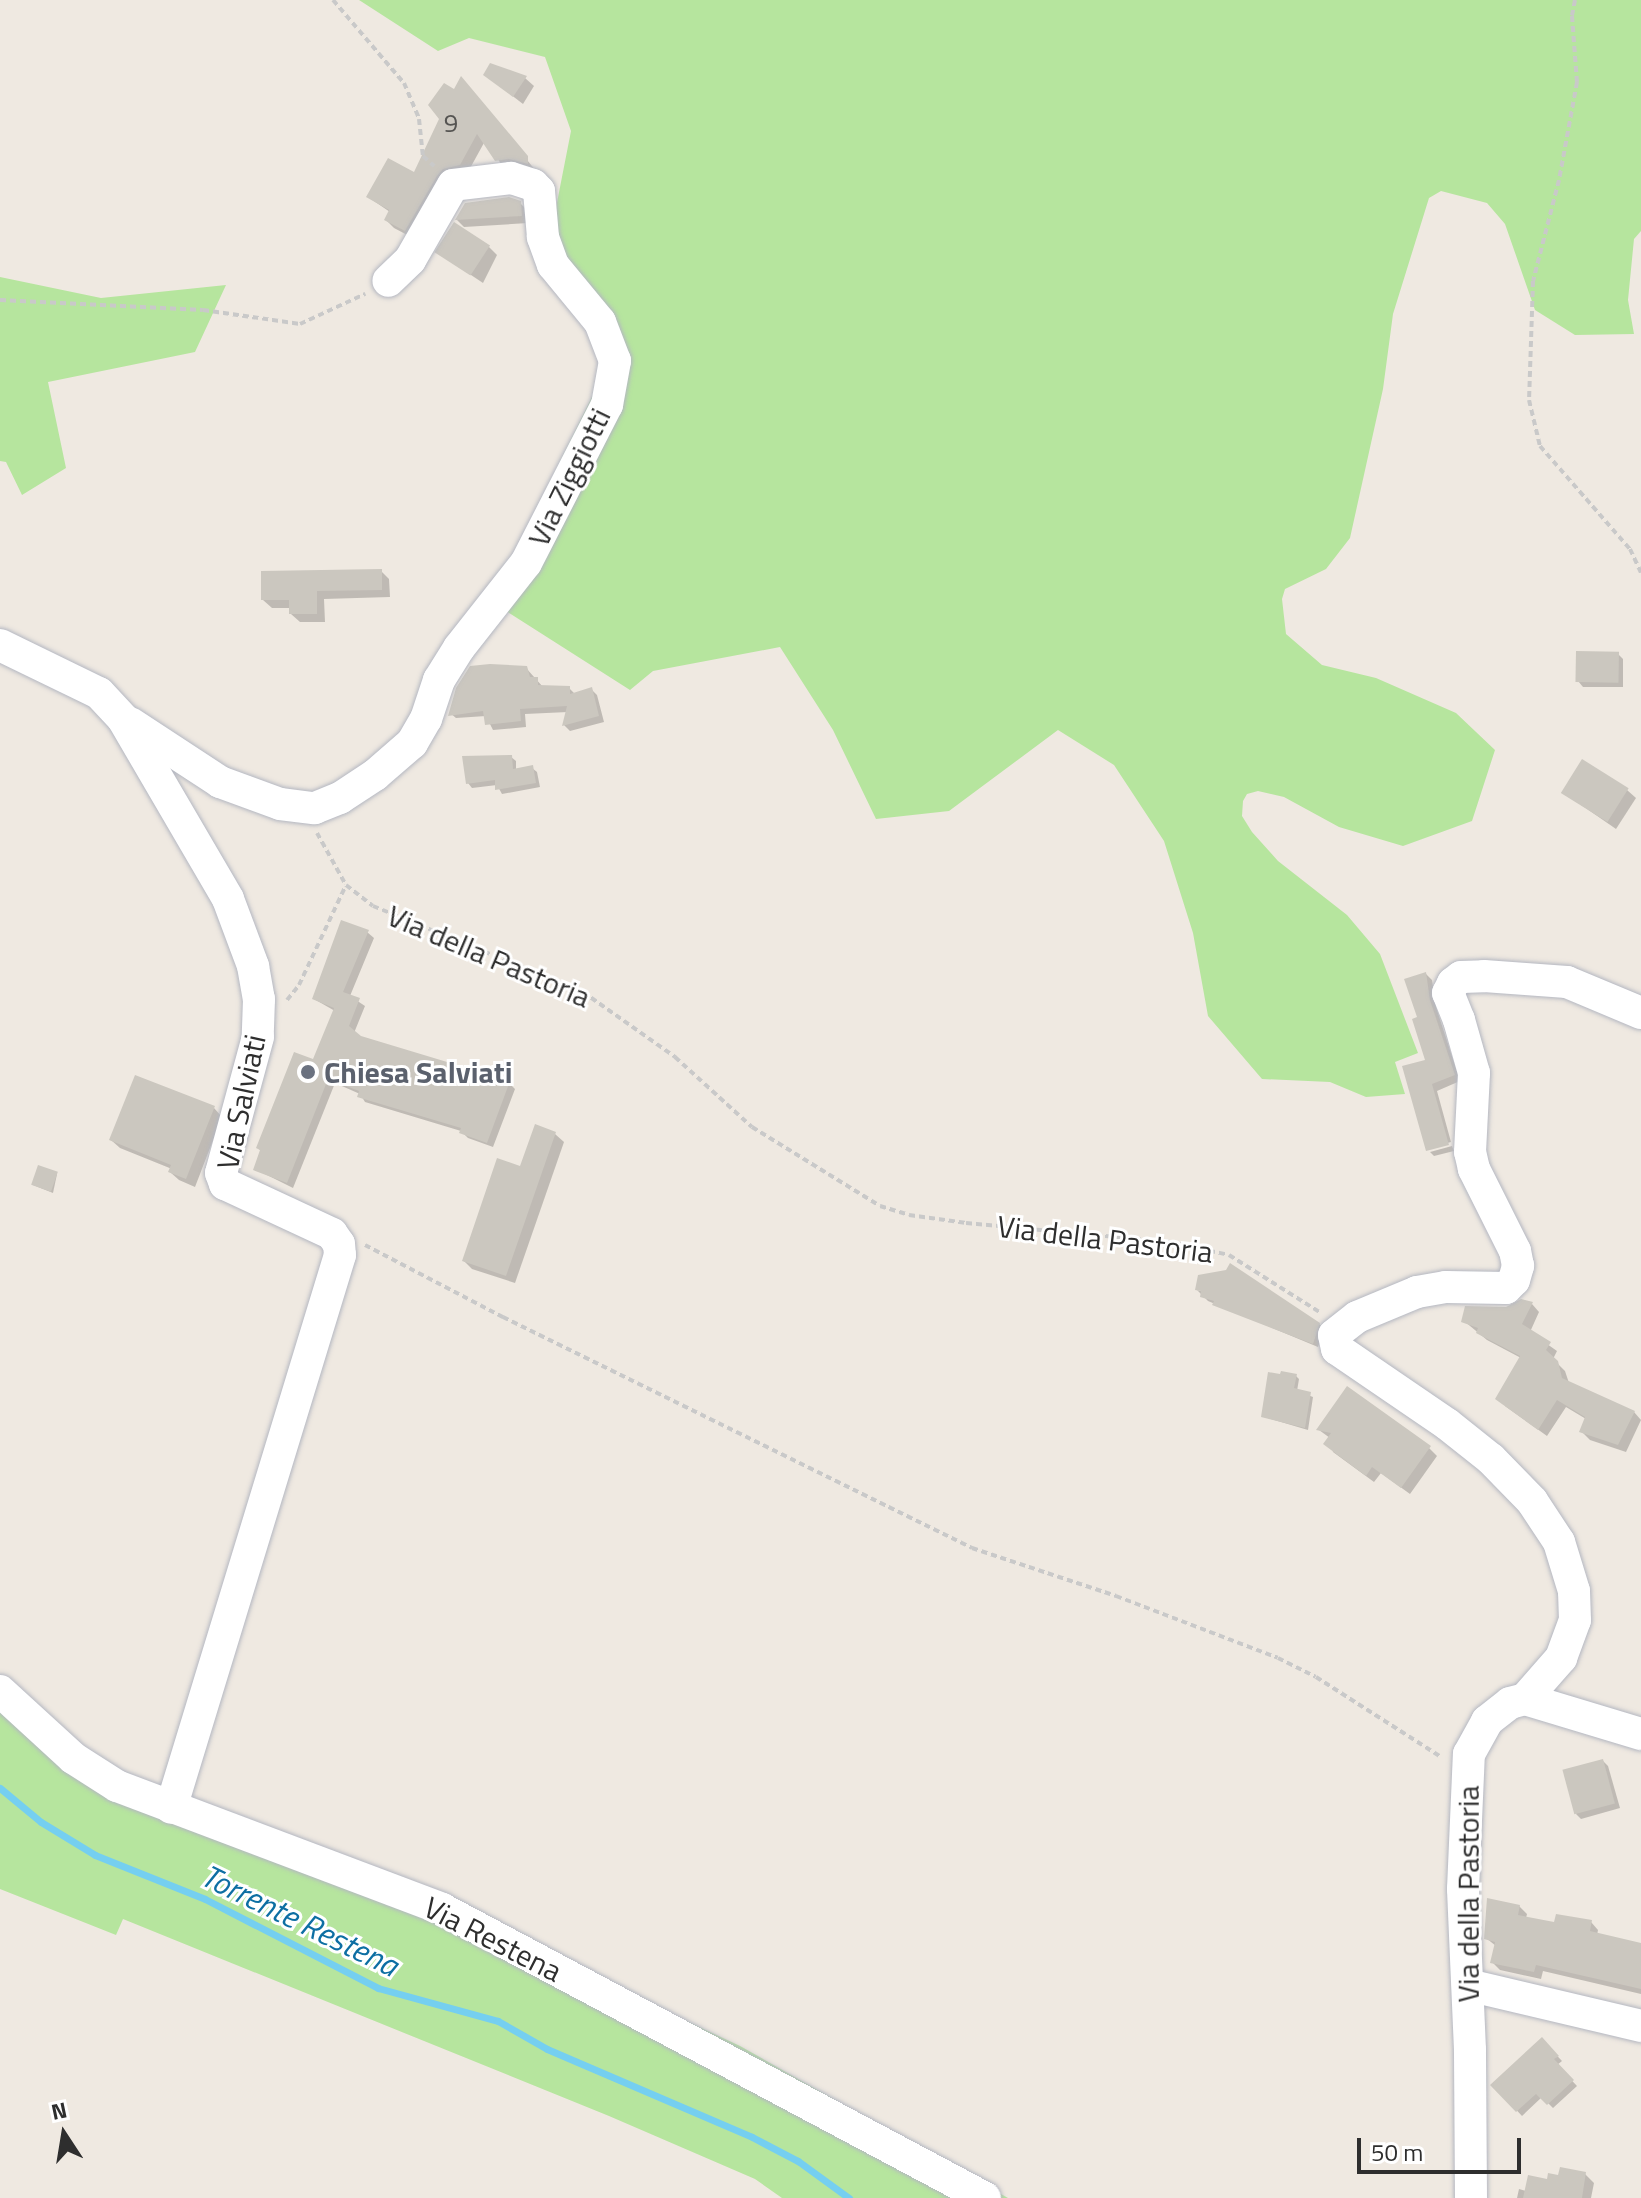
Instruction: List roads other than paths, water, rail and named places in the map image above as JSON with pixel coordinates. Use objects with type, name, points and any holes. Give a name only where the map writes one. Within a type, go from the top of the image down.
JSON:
[{"type":"street","name":"Via Ziggiotti","points":[[123,719],[220,782],[280,804],[315,808],[340,798],[375,775],[412,743],[426,719],[439,680],[459,648],[526,563],[602,415],[613,383],[615,361],[600,322],[553,265],[543,237],[539,191],[533,185],[511,178],[453,185],[410,260],[388,281]]},
{"type":"street","name":"Via Salviati","points":[[0,645],[99,693],[123,719],[228,899],[253,966],[259,999],[258,1037],[221,1173],[225,1184],[332,1234],[339,1244],[340,1255],[171,1808]]},
{"type":"street","name":"Via della Pastoria","points":[[1471,2198],[1468,1985],[1463,1889],[1467,1772],[1472,1747],[1487,1721],[1510,1703],[1525,1699],[1561,1658],[1575,1620],[1574,1591],[1559,1542],[1532,1501],[1491,1459],[1447,1424],[1337,1349],[1334,1335],[1357,1317],[1417,1292],[1446,1287],[1506,1288],[1518,1266],[1515,1251],[1474,1169],[1470,1152],[1474,1073],[1448,993],[1453,983],[1461,977],[1484,976],[1567,982],[1641,1013]]},
{"type":"street","name":"Via Restena","points":[[0,1691],[73,1758],[117,1786],[442,1909],[985,2198]]},
{"type":"street","points":[[1525,1699],[1641,1734]]},
{"type":"street","points":[[1468,1985],[1641,2026]]},
{"type":"waterway","name":"Torrente Restena","points":[[0,1788],[41,1822],[95,1855],[205,1899],[378,1988],[498,2021],[547,2049],[752,2137],[798,2161],[849,2198]]},
{"type":"place","name":"Chiesa Salviati","points":[[308,1072]]}]
